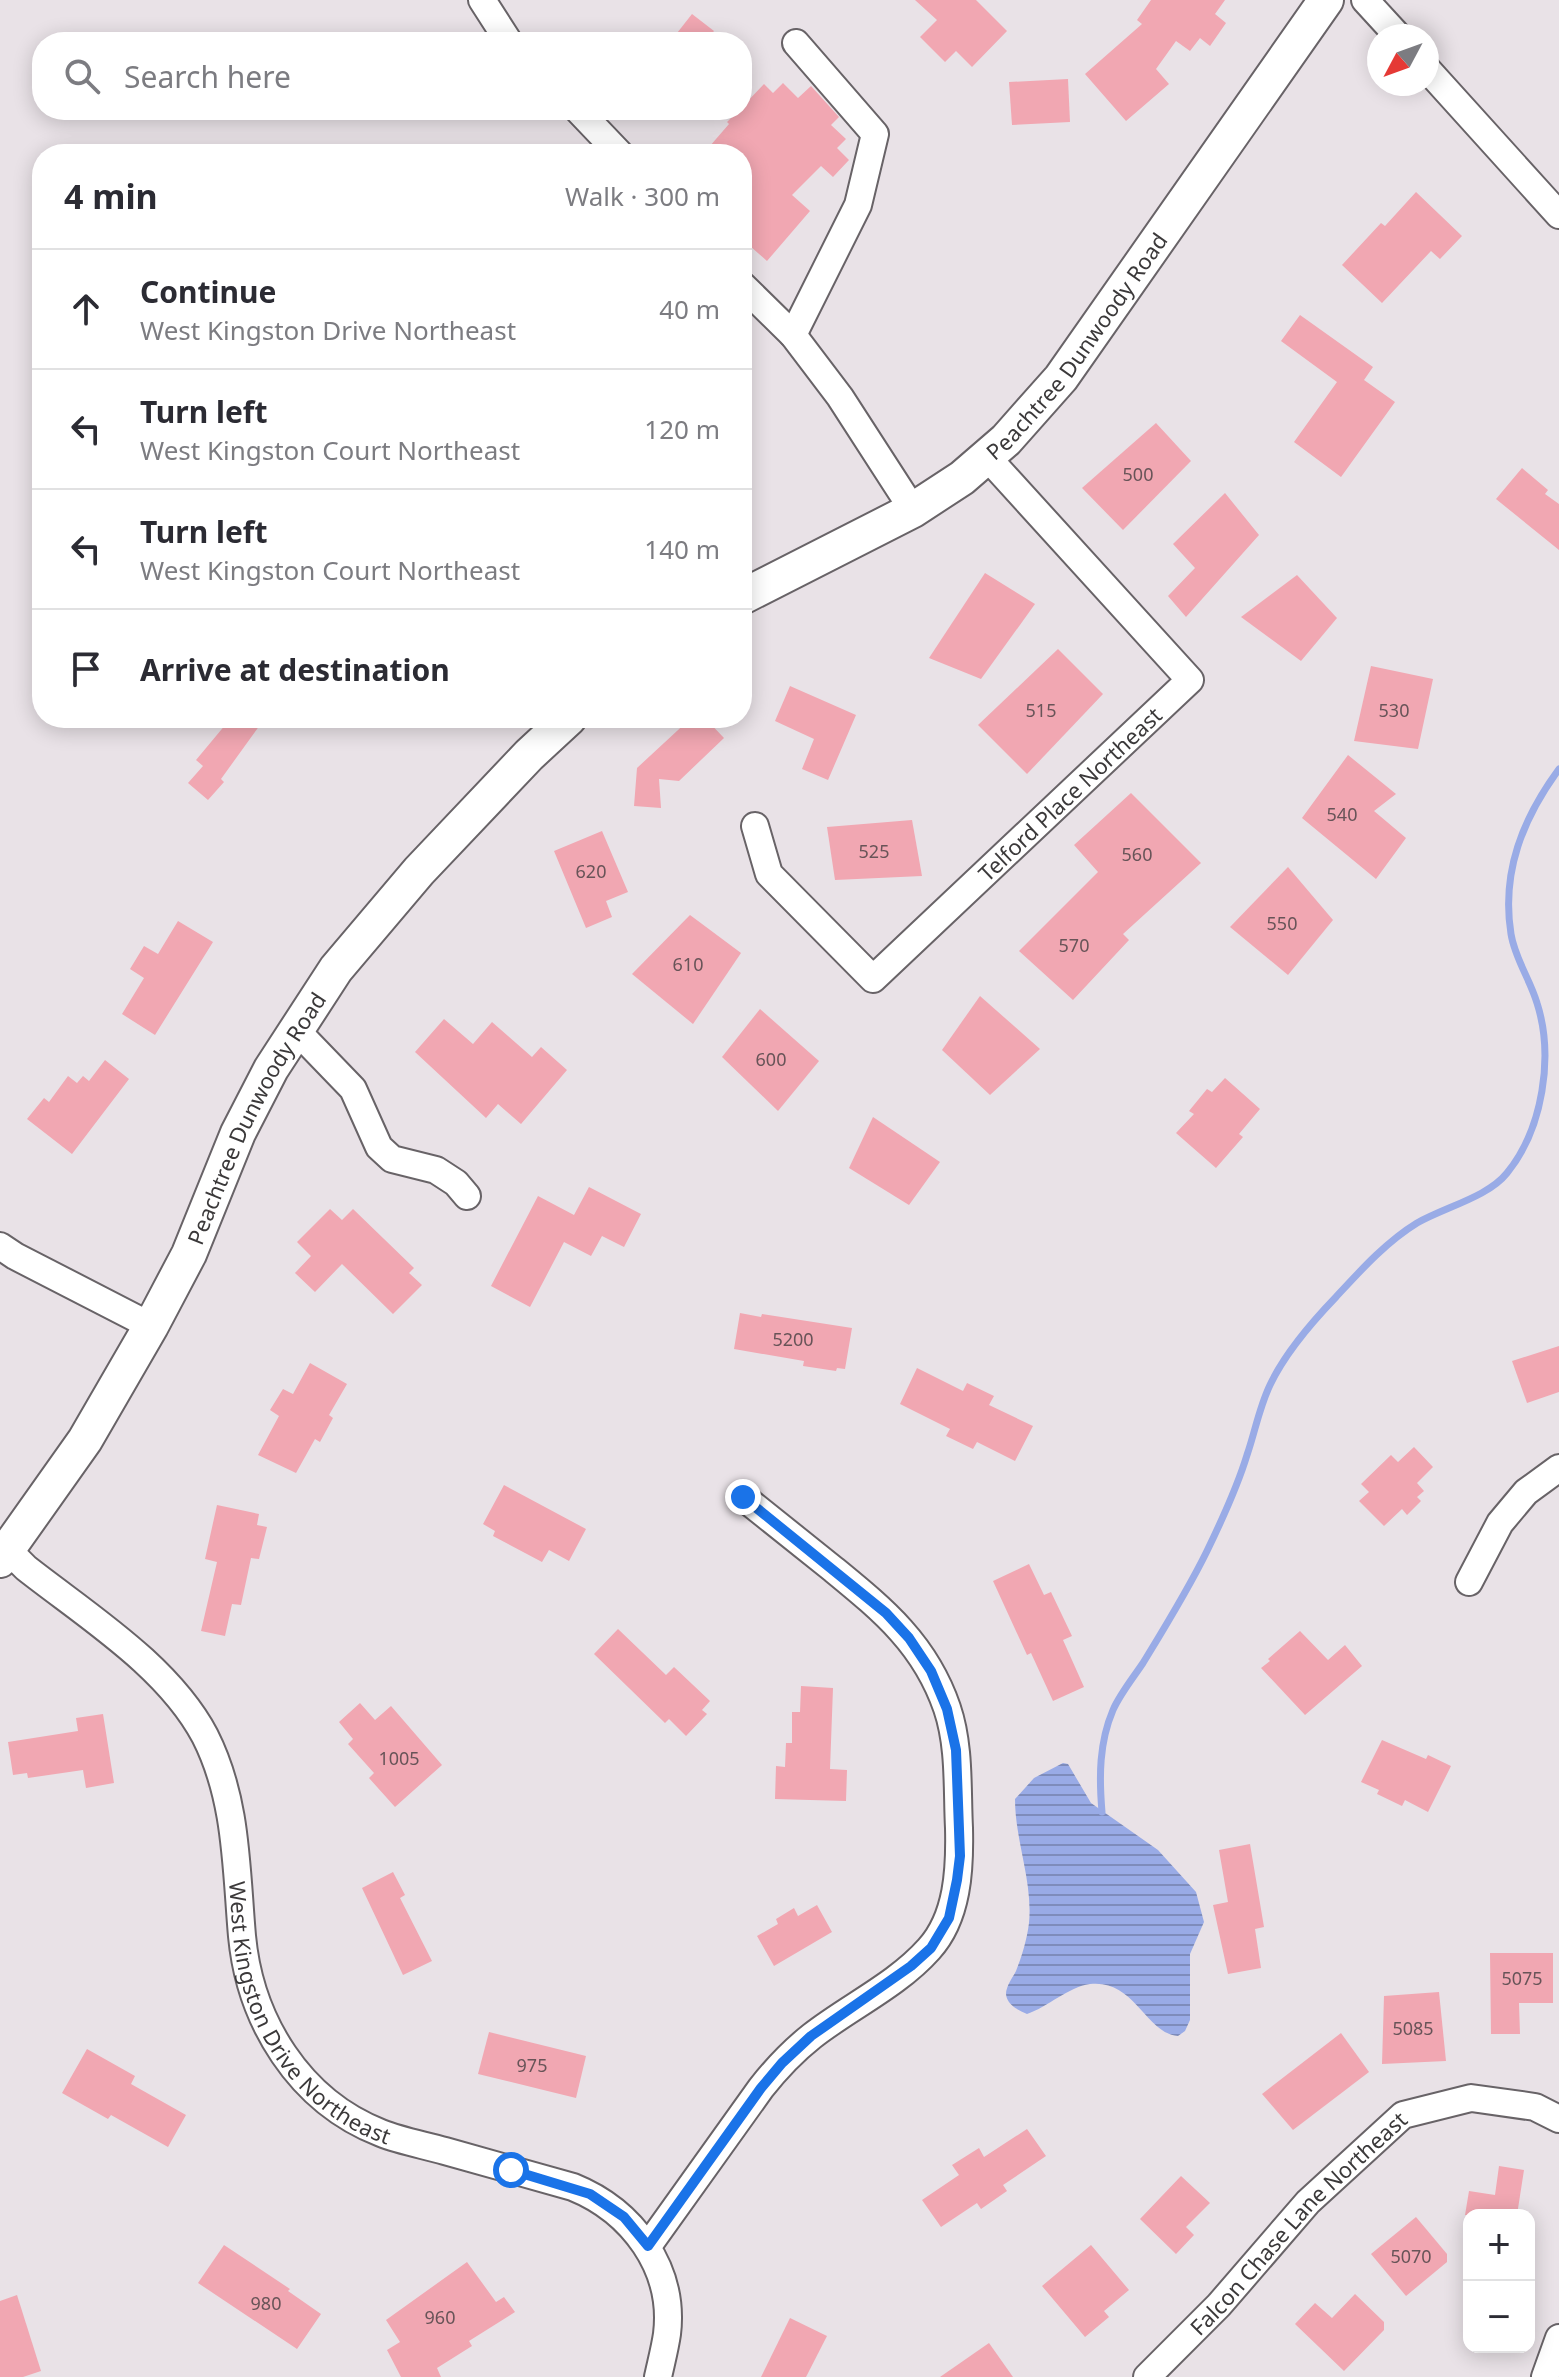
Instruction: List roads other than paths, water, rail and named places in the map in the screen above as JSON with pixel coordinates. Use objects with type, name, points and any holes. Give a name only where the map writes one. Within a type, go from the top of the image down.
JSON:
[{"type":"main road","name":"Peachtree Dunwoody Road","points":[[752,592],[913,510],[962,478],[1006,440],[1061,378],[1326,0]]},
{"type":"main road","name":"Peachtree Dunwoody Road","points":[[4,1555],[85,1440],[151,1326],[189,1254],[238,1133],[271,1069],[336,969],[419,871],[558,728]]},
{"type":"street","points":[[482,0],[503,32]]},
{"type":"street","points":[[1365,0],[1387,24]]},
{"type":"street","points":[[793,335],[858,205],[875,134],[796,43]]},
{"type":"street","points":[[1439,82],[1559,215]]},
{"type":"street","points":[[588,120],[610,144]]},
{"type":"street","points":[[752,295],[793,335],[840,397],[913,510]]},
{"type":"street","name":"Telford Place Northeast","points":[[755,826],[769,874],[873,979],[1190,680],[987,457]]},
{"type":"street","points":[[297,1031],[353,1089],[379,1147],[392,1159],[436,1170],[456,1183],[467,1196]]},
{"type":"street","points":[[0,1246],[151,1326]]},
{"type":"street","points":[[1469,1582],[1500,1523],[1526,1492],[1559,1468]]},
{"type":"street","points":[[648,2246],[782,2063],[811,2036],[911,1966],[931,1948],[949,1918],[957,1880],[960,1856],[956,1750],[947,1709],[931,1671],[909,1638],[886,1613],[743,1497]]},
{"type":"street","name":"West Kingston Drive Northeast","points":[[4,1555],[26,1568],[154,1670],[181,1700],[204,1734],[221,1771],[232,1815],[244,1953],[252,1991],[271,2036],[302,2079],[337,2109],[380,2133],[590,2194],[624,2217],[648,2246],[660,2272],[667,2307],[667,2333],[658,2377]]},
{"type":"street","name":"Falcon Chase Lane Northeast","points":[[1147,2377],[1219,2305],[1308,2202],[1403,2115],[1471,2098],[1535,2107],[1559,2119]]},
{"type":"street","points":[[1549,2375],[1559,2338]]},
{"type":"water","points":[[1063,1763],[1068,1764],[1091,1803],[1158,1850],[1196,1892],[1204,1922],[1190,1954],[1190,2020],[1185,2031],[1178,2036],[1157,2026],[1129,1997],[1105,1985],[1082,1986],[1027,2014],[1008,2001],[1007,1988],[1026,1941],[1030,1907],[1015,1799],[1034,1778]]},
{"type":"waterway","points":[[1102,1812],[1101,1760],[1113,1710],[1168,1622],[1207,1551],[1239,1480],[1266,1394],[1283,1361],[1317,1317],[1384,1248],[1417,1223],[1489,1189],[1507,1173],[1529,1135],[1542,1091],[1545,1046],[1537,1003],[1513,943],[1509,889],[1512,867],[1525,826],[1559,769]]}]
